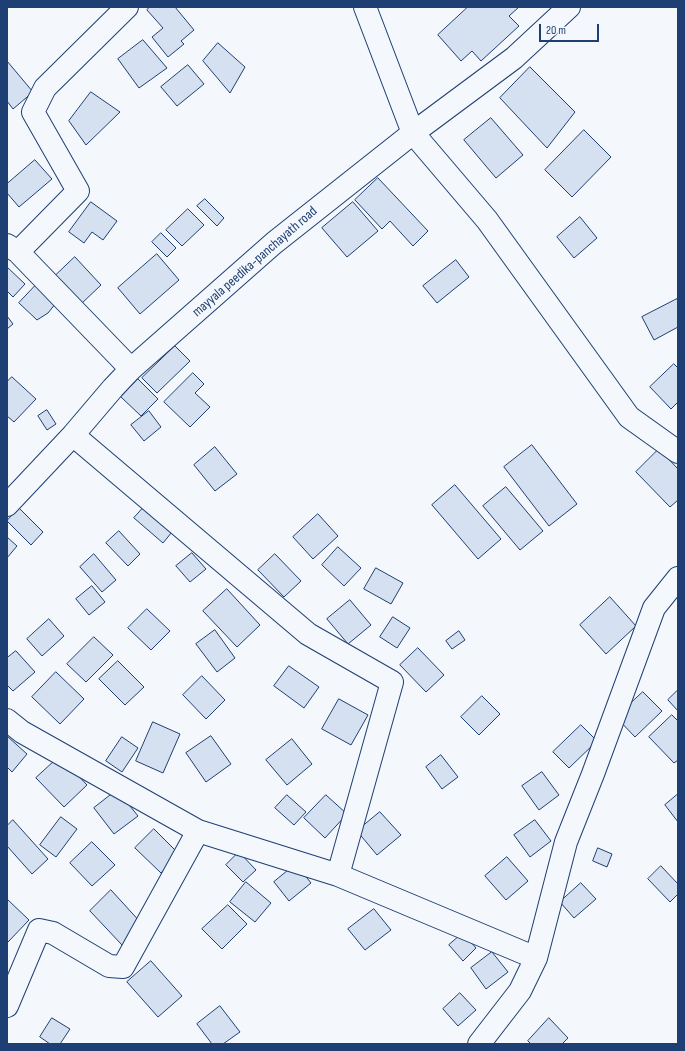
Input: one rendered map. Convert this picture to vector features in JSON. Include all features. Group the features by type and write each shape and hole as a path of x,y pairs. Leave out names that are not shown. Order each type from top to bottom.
{"street":[{"path":"128,7 45,88 33,112 78,191 12,248 131,369"},
{"path":"365,7 413,133 487,220 629,417 678,452"},
{"name":"mayyala peedika-panchayath road","path":"7,505 73,435 112,388 131,369 274,243 413,133 514,58 569,7"},
{"path":"73,435 308,634 392,682 338,875"},
{"path":"479,1044 520,991 536,958 566,842 593,774 654,608 678,578"},
{"path":"7,720 22,732 198,831 338,875 536,958"},
{"path":"7,1006 39,930 54,933 109,966 123,967 198,831"}],"building":[{"path":"150,7 175,7 194,30 181,41 184,44 168,57 152,37 163,28 147,10"},
{"path":"468,7 519,7 509,16 519,26 481,61 472,51 461,61 438,35"},
{"path":"143,40 167,68 139,88 118,59"},
{"path":"218,43 245,67 230,93 203,61"},
{"path":"7,61 33,92 13,109 7,101"},
{"path":"188,65 204,84 177,106 161,87"},
{"path":"530,67 575,112 547,148 500,98"},
{"path":"91,92 120,112 86,145 69,121"},
{"path":"491,118 523,155 496,178 464,140"},
{"path":"584,130 611,157 572,197 545,170"},
{"path":"35,160 52,179 19,207 7,193 7,184"},
{"path":"378,178 428,231 413,246 390,221 382,229 355,200"},
{"path":"205,199 224,218 217,226 197,206"},
{"path":"91,202 117,221 103,240 92,232 84,243 69,232"},
{"path":"353,202 378,231 347,257 322,228"},
{"path":"188,209 204,225 182,246 166,230"},
{"path":"580,217 597,238 574,258 557,237"},
{"path":"161,233 176,248 167,257 152,242"},
{"path":"157,254 179,280 140,314 118,288"},
{"path":"75,257 101,285 80,305 54,277"},
{"path":"456,260 469,277 437,303 423,286"},
{"path":"7,267 25,284 13,297 7,291"},
{"path":"36,285 56,303 48,313 37,320 19,303"},
{"path":"677,299 678,327 654,340 642,317"},
{"path":"7,316 13,324 7,329"},
{"path":"175,346 190,361 157,393 142,378"},
{"path":"674,364 678,368 678,402 671,409 650,387"},
{"path":"193,373 204,384 195,393 210,407 190,427 164,402"},
{"path":"12,377 36,399 14,422 7,416 7,382"},
{"path":"138,379 158,399 141,416 121,397"},
{"path":"47,410 56,424 47,430 38,416"},
{"path":"149,411 161,427 144,441 131,425"},
{"path":"532,445 577,504 549,526 504,467"},
{"path":"215,447 237,474 215,491 194,465"},
{"path":"659,449 678,469 678,500 670,507 636,472"},
{"path":"455,485 501,539 478,559 432,505"},
{"path":"506,487 543,531 520,550 483,506"},
{"path":"144,507 172,532 163,543 134,518"},
{"path":"19,508 43,532 31,545 7,521"},
{"path":"318,514 338,536 313,559 293,537"},
{"path":"119,531 140,554 128,566 106,543"},
{"path":"7,537 17,546 7,558"},
{"path":"338,547 361,568 344,586 322,565"},
{"path":"192,553 206,569 190,582 176,566"},
{"path":"94,554 116,580 102,592 80,567"},
{"path":"275,554 301,581 284,597 258,570"},
{"path":"376,568 403,583 391,604 364,589"},
{"path":"92,586 105,602 89,615 76,599"},
{"path":"227,589 260,625 237,647 203,611"},
{"path":"610,597 636,626 606,654 580,625"},
{"path":"350,600 371,625 348,644 327,619"},
{"path":"147,609 170,631 151,650 128,628"},
{"path":"393,617 410,628 397,648 380,637"},
{"path":"49,619 64,636 42,656 27,639"},
{"path":"215,630 235,658 217,672 196,644"},
{"path":"459,631 465,640 452,649 446,641"},
{"path":"94,637 113,655 86,682 67,664"},
{"path":"418,648 444,675 426,692 400,665"},
{"path":"16,651 35,672 13,691 7,685 7,658"},
{"path":"118,661 144,687 125,705 99,679"},
{"path":"289,666 319,687 304,708 274,686"},
{"path":"56,672 84,699 60,724 32,697"},
{"path":"202,676 225,700 206,719 183,695"},
{"path":"678,690 678,711 668,700"},
{"path":"643,692 662,711 635,737 616,717"},
{"path":"482,696 500,714 479,735 461,717"},
{"path":"339,699 368,715 351,745 322,729"},
{"path":"672,715 678,721 678,760 674,763 649,737"},
{"path":"153,722 180,734 163,773 136,761"},
{"path":"581,725 597,741 569,768 553,752"},
{"path":"7,736 27,754 12,772 7,767"},
{"path":"211,736 231,764 206,782 186,753"},
{"path":"122,737 138,748 122,772 106,761"},
{"path":"292,739 312,764 287,785 266,760"},
{"path":"441,755 458,777 442,789 426,767"},
{"path":"60,756 87,785 64,807 36,778"},
{"path":"542,772 559,795 539,810 522,786"},
{"path":"117,790 138,816 114,834 94,808"},
{"path":"678,794 678,822 665,805"},
{"path":"287,795 306,812 294,825 275,808"},
{"path":"326,795 347,814 325,838 304,818"},
{"path":"380,812 401,835 377,855 357,831"},
{"path":"61,817 77,829 56,857 40,845"},
{"path":"13,820 48,859 32,874 7,846 7,826"},
{"path":"535,820 551,841 530,857 514,835"},
{"path":"154,829 179,854 161,873 135,848"},
{"path":"92,842 115,865 92,886 70,863"},
{"path":"598,848 612,854 607,867 593,861"},
{"path":"239,852 256,870 243,882 226,865"},
{"path":"507,857 528,881 506,900 485,876"},
{"path":"296,864 311,883 289,901 274,882"},
{"path":"661,866 678,884 678,894 670,902 648,879"},
{"path":"246,882 271,903 255,922 230,902"},
{"path":"581,883 596,899 574,918 560,902"},
{"path":"111,890 143,925 122,945 90,911"},
{"path":"7,899 29,920 8,942 7,941"},
{"path":"228,905 247,924 222,949 202,929"},
{"path":"374,909 391,930 365,950 348,929"},
{"path":"463,933 476,948 463,961 449,945"},
{"path":"492,952 508,972 486,989 471,968"},
{"path":"151,961 182,996 158,1017 127,982"},
{"path":"460,993 476,1010 458,1026 443,1009"},
{"path":"220,1006 240,1032 223,1044 212,1044 197,1024"},
{"path":"52,1018 70,1029 60,1044 50,1044 40,1037"},
{"path":"549,1018 568,1038 562,1044 531,1044 528,1041"}]}
